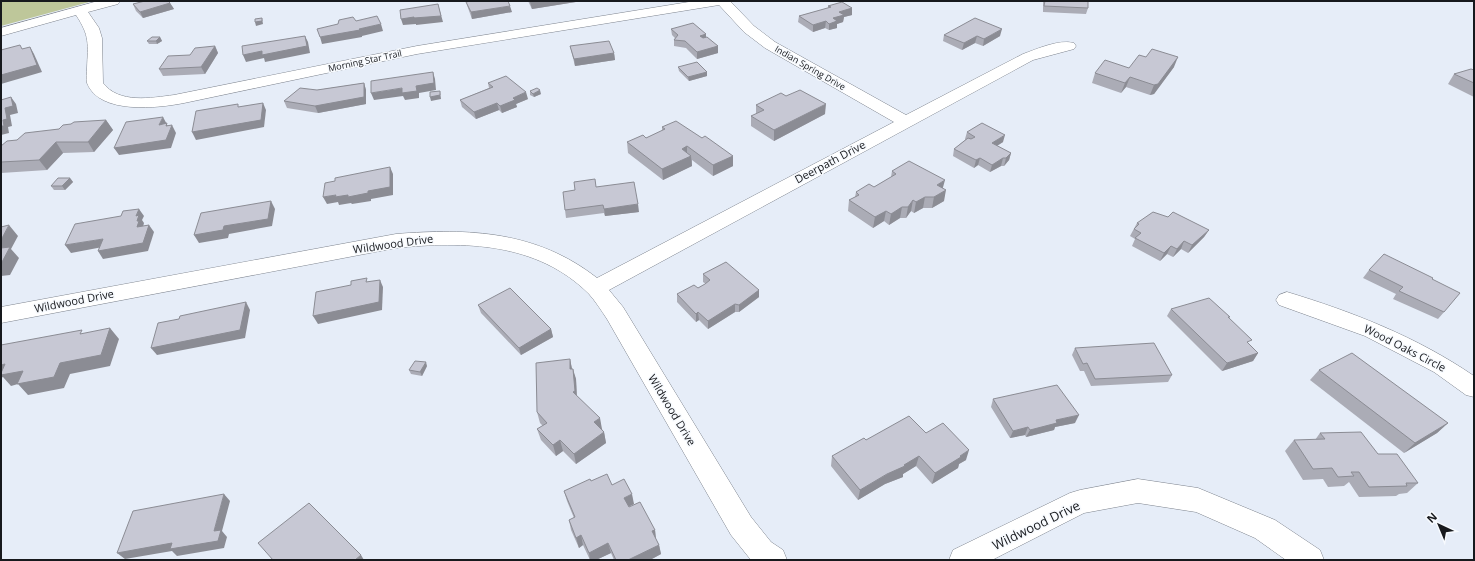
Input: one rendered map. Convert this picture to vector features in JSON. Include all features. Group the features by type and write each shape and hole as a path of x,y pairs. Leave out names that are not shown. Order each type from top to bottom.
{"street":[{"path":"1,32 113,1"},
{"name":"Morning Star Trail","path":"79,10 92,28 95,38 95,83 98,89 105,95 116,99 151,102 184,98 417,50 721,1"},
{"name":"Indian Spring Drive","path":"721,1 748,29 770,45 906,122"},
{"name":"Deerpath Drive","path":"595,288 1028,57 1045,51 1069,46"},
{"name":"Wildwood Drive","path":"1,315 388,242 459,237 511,244 540,253 565,265 595,288 615,313 741,526 761,551 773,560"},
{"name":"Wood Oaks Circle","path":"1287,300 1373,330 1442,366 1474,388"},
{"name":"Wildwood Drive","path":"963,560 1080,502 1138,491 1198,500 1265,529 1310,560"}],"green space":[{"path":"1,1 93,1 1,26"}],"building":[{"path":"145,1 168,1 170,3 140,12 133,4"},
{"path":"508,1 510,6 471,12 466,2"},
{"path":"1045,1 1088,1 1088,8 1044,6"},
{"path":"842,2 852,8 839,12 844,15 833,18 837,21 829,24 826,21 813,25 799,16 831,7 828,6"},
{"path":"438,4 441,16 401,19 400,10"},
{"path":"377,16 381,24 359,29 360,30 320,37 317,29 338,24 339,20 353,17 356,21"},
{"path":"262,18 262,21 255,22 255,19"},
{"path":"975,18 1002,29 984,39 977,36 964,43 944,35"},
{"path":"693,23 706,34 700,36 703,38 707,37 718,46 697,52 685,41 674,40 678,35 671,29"},
{"path":"305,36 307,46 262,55 262,51 243,55 242,46"},
{"path":"152,37 160,37 156,41 147,41"},
{"path":"609,41 614,53 574,59 570,46"},
{"path":"20,45 22,49 30,47 37,65 1,75 1,50"},
{"path":"215,46 201,67 159,69 168,56 190,55 195,48"},
{"path":"1152,49 1178,57 1158,84 1154,85 1130,77 1125,83 1095,73 1105,60 1129,68 1139,55 1146,57"},
{"path":"697,62 707,72 688,77 678,67"},
{"path":"1471,69 1474,70 1474,83 1454,74"},
{"path":"433,72 434,83 416,86 417,91 402,93 402,88 371,93 371,81"},
{"path":"506,76 526,92 513,98 515,100 500,106 497,103 474,112 460,100 493,87 488,83"},
{"path":"364,83 364,97 315,106 284,101 300,88 317,90"},
{"path":"537,88 540,90 533,94 530,91"},
{"path":"800,90 826,104 774,130 751,116 764,110 756,105 781,93 786,96"},
{"path":"440,91 440,95 430,97 430,92"},
{"path":"11,97 13,106 5,108 7,119 3,120 4,126 1,126 1,100"},
{"path":"263,103 261,120 192,132 196,111 238,104 238,107"},
{"path":"163,117 159,125 167,123 166,126 172,125 166,140 114,148 126,122"},
{"path":"106,120 88,142 56,142 39,160 1,162 1,146 7,141 17,140 25,133 59,129 63,125 74,122"},
{"path":"676,121 702,138 705,136 733,156 713,165 687,146 682,149 691,156 662,169 627,142 643,135 646,138 665,129 662,127"},
{"path":"982,123 1005,135 992,143 1011,153 1006,158 1003,158 992,165 980,158 976,160 954,149 968,138 971,139 975,137 967,132"},
{"path":"909,161 945,180 937,185 946,190 934,197 925,197 916,202 913,200 908,207 902,207 891,214 886,211 875,217 849,200 859,195 856,192 869,184 874,187 896,174 892,171"},
{"path":"390,167 390,187 368,191 368,193 348,197 348,195 335,197 336,195 323,197 325,183 335,181 335,178"},
{"path":"58,178 70,178 62,186 51,186"},
{"path":"595,179 596,187 634,182 638,204 604,209 603,205 565,210 563,192 575,190 574,182"},
{"path":"271,201 268,219 224,226 223,230 194,235 201,213"},
{"path":"139,209 136,216 139,215 137,227 149,225 143,243 98,251 103,239 65,245 75,224 121,216 123,211"},
{"path":"1153,212 1168,217 1173,212 1209,230 1192,245 1184,241 1177,249 1171,246 1164,253 1135,238 1141,233 1134,229 1139,224 1137,223"},
{"path":"9,225 1,240 1,227"},
{"path":"10,247 1,264 1,248"},
{"path":"1384,254 1460,293 1444,312 1399,291 1403,287 1369,270"},
{"path":"726,262 759,290 739,305 735,304 708,321 698,312 696,314 677,294 694,285 698,288 705,284 710,280 703,274"},
{"path":"367,278 366,282 380,280 379,302 313,316 316,292 351,285 351,281"},
{"path":"510,288 551,329 519,348 478,305"},
{"path":"1209,298 1252,340 1247,342 1258,353 1227,363 1171,309"},
{"path":"246,302 240,330 151,348 158,323 179,319 180,316"},
{"path":"110,328 101,355 60,363 54,377 17,384 23,371 1,375 5,364 1,365 1,345 82,330 80,334"},
{"path":"1154,343 1172,375 1095,379 1087,363 1083,364 1075,348"},
{"path":"1352,353 1448,423 1415,443 1319,370"},
{"path":"570,359 570,369 573,369 575,391 573,392 600,418 594,422 604,432 574,454 560,440 553,445 537,429 547,423 537,412 536,363"},
{"path":"415,361 426,362 420,372 409,370"},
{"path":"1057,385 1079,415 1056,420 1057,423 1030,430 1028,427 1013,431 993,399"},
{"path":"909,416 926,433 943,423 969,450 960,456 961,457 935,473 919,456 904,465 905,466 887,474 860,490 832,456 864,438 866,440"},
{"path":"1361,432 1378,454 1397,454 1418,483 1406,483 1407,486 1369,487 1359,472 1351,472 1354,476 1338,477 1332,468 1313,469 1294,440 1325,439 1320,433"},
{"path":"607,474 612,485 624,479 632,494 624,498 629,507 640,502 655,530 652,531 659,545 628,560 616,560 608,543 589,553 581,535 576,538 569,520 575,517 564,491 590,479 591,481"},
{"path":"224,494 214,531 221,530 218,541 170,549 172,543 117,553 133,511"},
{"path":"309,503 361,555 355,560 273,560 258,543"}]}
